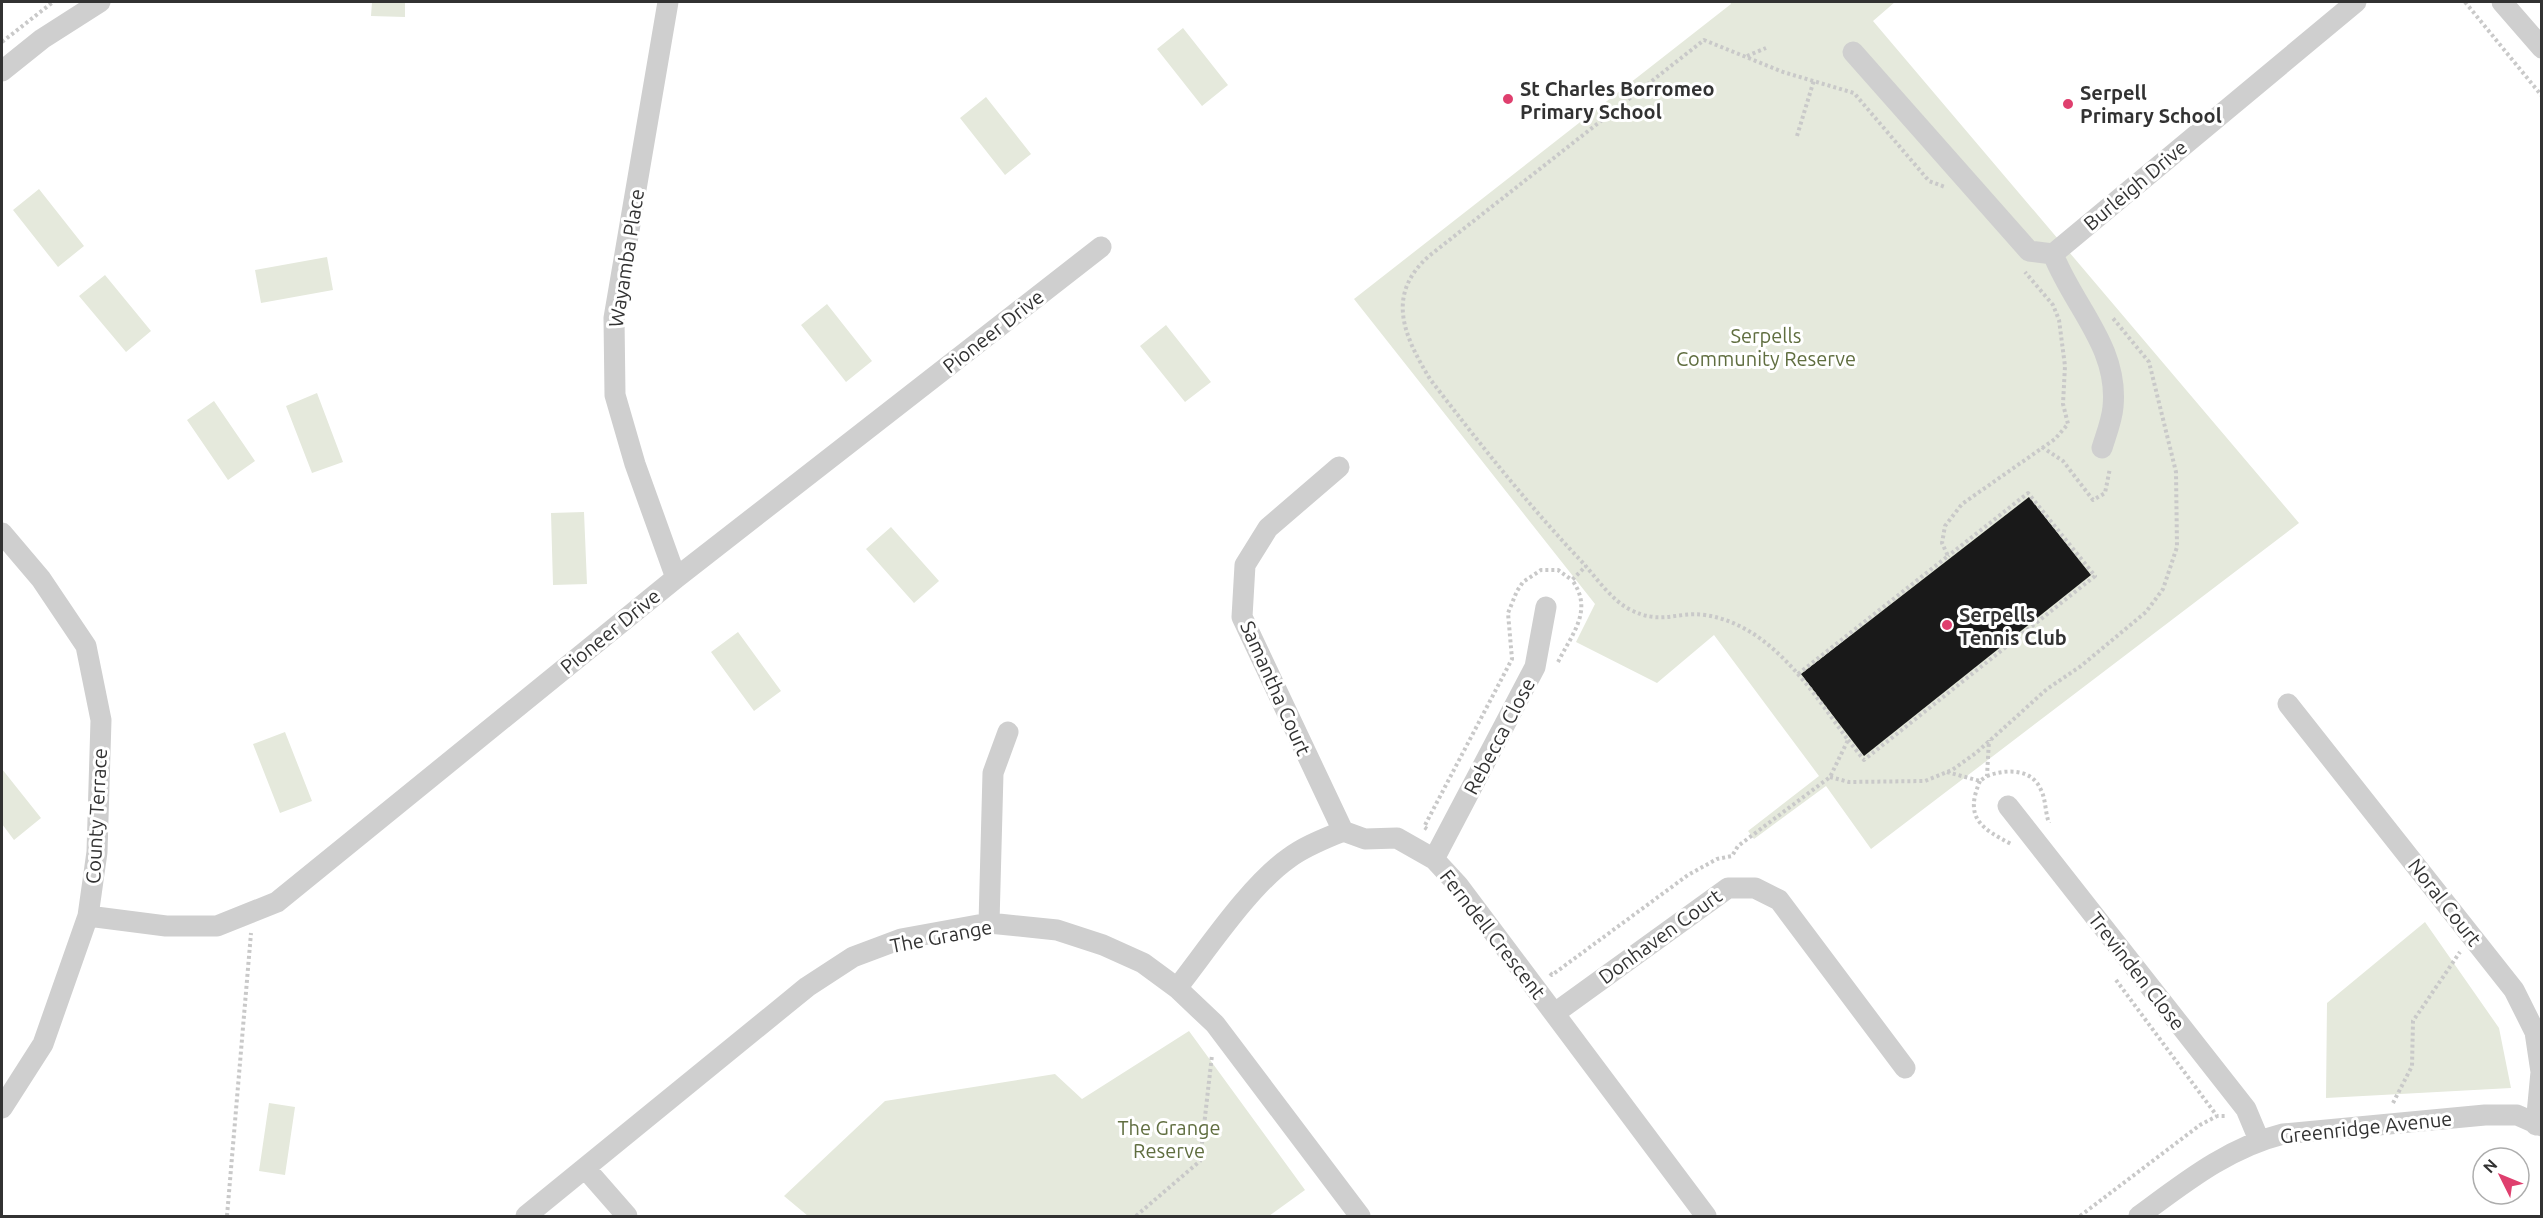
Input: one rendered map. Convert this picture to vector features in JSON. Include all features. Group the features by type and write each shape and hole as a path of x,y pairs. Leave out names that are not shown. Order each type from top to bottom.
{"street":[{"path":"2,71 42,39 100,2"},
{"name":"Wayamba Place","path":"668,2 614,318 615,395 635,464 676,578"},
{"name":"Burleigh Drive","path":"2053,254 2356,2"},
{"path":"2502,2 2541,48"},
{"path":"1853,52 2029,251 2053,254 2063,279 2110,358 2113,407 2102,448"},
{"name":"Pioneer Drive","path":"88,916 166,926 217,926 253,914 277,902 676,578 1101,247"},
{"name":"Samantha Court","path":"1339,467 1268,528 1245,565 1242,617 1343,831"},
{"name":"County Terrace","path":"2,533 41,579 86,646 101,720 97,852 88,916 44,1044 2,1108"},
{"name":"Rebecca Close","path":"1434,860 1535,668 1546,607"},
{"name":"Noral Court","path":"2288,704 2514,990 2535,1032 2541,1072 2539,1125"},
{"path":"989,923 993,773 1008,732"},
{"name":"Trevinden Close","path":"2008,806 2246,1109 2259,1140"},
{"path":"1177,988 1260,884 1287,859 1314,843 1343,831"},
{"name":"Ferndell Crescent","path":"1343,831 1365,839 1397,838 1434,860 1458,885 1706,1216"},
{"name":"Donhaven Court","path":"1555,1013 1713,897 1728,888 1755,888 1779,900 1905,1068"},
{"name":"The Grange","path":"526,1216 764,1019 853,957 901,939 989,923 1057,930 1103,945 1143,963 1177,988 1215,1024 1360,1216"},
{"name":"Greenridge Avenue","path":"2139,1216 2211,1164 2259,1140 2283,1134 2485,1115 2517,1115 2539,1125"},
{"path":"585,1168 627,1216"}],"path":[{"path":"2,42 53,2"},
{"path":"2465,2 2541,96"},
{"path":"1798,674 2028,493 2095,576 1864,760 1798,674 1751,632 1723,618 1695,614 1668,619 1645,616 1627,608 1547,525 1430,379 1414,353 1402,317 1405,292 1416,267 1704,40 1784,72 1854,93 1929,181 1947,188"},
{"path":"1746,57 1766,48"},
{"path":"1797,136 1814,80"},
{"path":"1948,556 1942,543 1945,526 1962,504 2055,438 2068,424 2063,404 2064,350 2060,320 2053,305 2021,267"},
{"path":"1830,777 1849,782 1925,781 1947,771 1976,753 2039,696 2081,666 2146,612 2163,589 2177,547 2176,472 2149,362 2107,312"},
{"path":"2042,447 2063,461 2093,500 2105,493 2110,468"},
{"path":"1546,967 1552,975 1688,875 1717,859 1732,856 1738,846 1830,777 1848,740"},
{"path":"1947,771 1980,781 1987,776 1989,740"},
{"path":"227,1216 253,914"},
{"path":"2382,1125 2412,1066 2413,1022 2471,936"},
{"path":"1136,1216 1200,1161 1215,1024"},
{"path":"2080,1216 2200,1125 2217,1116"}],"green space":[{"path":"372,2 405,2 405,17 371,16"},
{"name":"Serpells Community Reserve","path":"1730,2 1895,2 1873,21 2299,523 1871,849 1826,786 1754,839 1748,831 1819,776 1714,635 1657,683 1576,642 1595,604 1354,299 1731,4"},
{"path":"1183,28 1228,85 1202,106 1157,49"},
{"path":"986,97 1031,154 1005,175 960,118"},
{"path":"39,189 84,246 58,267 13,210"},
{"path":"327,257 333,290 261,303 255,270"},
{"path":"105,275 151,331 126,352 79,296"},
{"path":"827,304 872,361 846,382 801,325"},
{"path":"1166,325 1211,382 1185,402 1140,346"},
{"path":"317,393 343,462 312,473 286,406"},
{"path":"214,401 255,461 228,480 187,420"},
{"path":"584,512 587,584 553,585 551,513"},
{"path":"891,527 939,581 914,603 866,549"},
{"path":"738,632 781,691 754,711 711,652"},
{"path":"285,732 312,801 280,813 253,744"},
{"path":"2,769 41,818 14,840 2,824"},
{"path":"2425,922 2499,1028 2511,1088 2326,1098 2327,1003"},
{"name":"The Grange Reserve","path":"1189,1031 1305,1190 1269,1216 808,1216 784,1196 885,1101 1055,1074 1082,1099"},
{"path":"269,1103 295,1107 285,1175 259,1171"}],"building":[{"name":"Serpells Tennis Club","path":"2029,497 2091,575 1864,756 1801,674"}],"place":[{"name":"St Charles Borromeo Primary School","path":"1508,99"},
{"name":"Serpell Primary School","path":"2068,104"},
{"name":"Serpells Tennis Club","path":"1947,625"}]}
